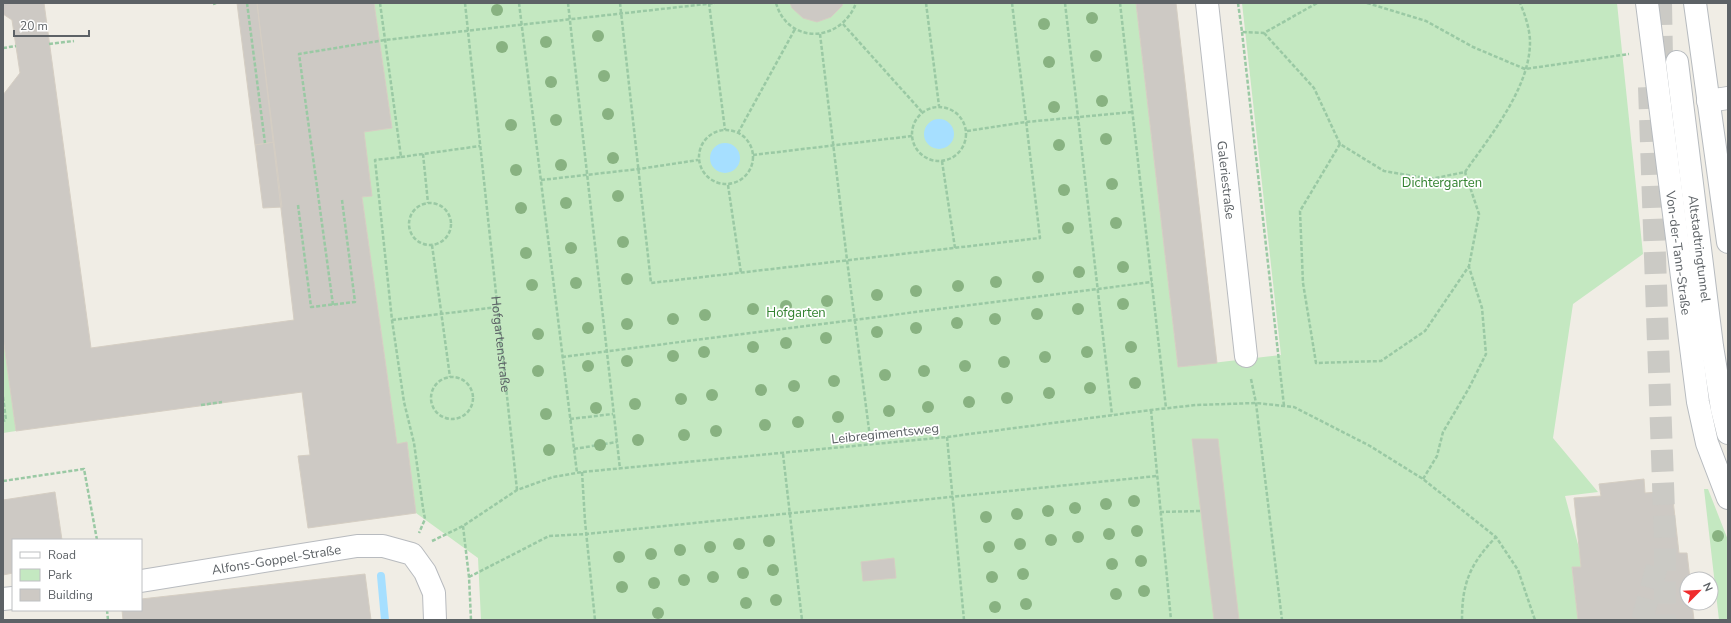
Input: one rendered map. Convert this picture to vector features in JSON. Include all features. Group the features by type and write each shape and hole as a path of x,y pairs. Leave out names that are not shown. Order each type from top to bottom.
{"main road":[{"name":"Galeriestraße","path":"1207,3 1246,356"},
{"name":"Von-der-Tann-Straße","path":"1647,3 1698,402 1707,443 1728,498"},
{"path":"1695,3 1718,99 1728,242"},
{"name":"Altstadtringtunnel","path":"1677,62 1712,346 1719,393 1728,433"},
{"name":"Alfons-Goppel-Straße","path":"142,581 357,546 383,546 412,554"},
{"path":"412,554 425,572 434,593 435,620"}],"path":[{"path":"247,3 265,143"},
{"path":"380,3 400,157"},
{"name":"Hofgartenstraße","path":"465,3 517,490"},
{"path":"519,3 577,473"},
{"path":"568,3 620,469"},
{"path":"620,3 651,283 1040,238 1012,3"},
{"path":"709,3 725,130"},
{"path":"333,305 299,54 385,40 715,3"},
{"path":"776,3 785,20 795,29 808,33 820,34 843,24 852,13 856,3"},
{"path":"926,3 939,106"},
{"path":"1065,3 1112,415"},
{"path":"1120,3 1166,408"},
{"path":"1238,3 1284,406"},
{"path":"1242,32 1264,33 1317,3"},
{"path":"1367,3 1426,21 1473,48 1525,70 1619,55"},
{"path":"1264,33 1314,88 1340,144 1384,171 1431,179 1465,172 1507,111 1525,70 1530,42 1520,3"},
{"path":"843,24 922,112"},
{"path":"738,133 795,29"},
{"path":"820,34 871,445"},
{"path":"49,44 74,41"},
{"path":"3,48 16,46"},
{"path":"939,106 954,110 960,116 967,131 966,139 960,151 950,159 942,161 925,157 919,152 914,144 912,136 916,119 922,112 939,106"},
{"path":"967,131 1026,122 1132,112"},
{"path":"725,130 738,133 746,138 751,146 753,163 749,171 744,178 737,183 728,185 712,181 705,176 700,168 698,160 699,151 703,143 708,136 716,132 725,130"},
{"path":"753,155 912,136"},
{"path":"1340,144 1300,211 1303,283 1316,363 1381,361 1425,331 1469,266 1479,214 1465,172"},
{"path":"425,519 414,443 404,402 392,320 375,160 480,146"},
{"path":"423,154 428,203"},
{"path":"541,180 638,169 698,160"},
{"path":"942,161 955,248"},
{"path":"728,185 740,273"},
{"path":"298,205 311,307 333,305 355,302 342,200"},
{"path":"428,203 435,203 441,206 450,218 449,232 439,243 432,245 426,244 414,238 409,226 412,214 416,208 428,203"},
{"path":"432,245 450,377"},
{"path":"1423,479 1437,456 1443,432 1469,388 1486,354 1482,308 1469,266"},
{"path":"562,357 1152,282"},
{"path":"392,320 497,306"},
{"path":"450,377 457,377 463,380 469,385 472,392 471,406 462,416 455,418 441,416 432,406 431,400 434,387 443,378 450,377"},
{"path":"3,397 6,420 3,421"},
{"path":"201,405 222,402"},
{"path":"1256,403 1282,620"},
{"name":"Leibregimentsweg","path":"517,490 553,477 582,472 783,454 947,437 1166,408 1196,405 1256,403 1294,407 1370,446 1423,479 1496,537 1518,570 1535,620"},
{"path":"1151,410 1171,620"},
{"path":"570,420 613,414"},
{"path":"947,437 964,620"},
{"path":"574,449 617,442"},
{"path":"783,454 791,513 802,620"},
{"path":"3,481 84,469 97,539"},
{"path":"582,472 586,534 595,620"},
{"path":"470,577 549,536 586,534 1157,476"},
{"path":"412,554 441,535 463,526 517,490"},
{"path":"1160,512 1201,511"},
{"path":"463,526 470,577 471,620"},
{"path":"1462,620 1463,594 1470,570 1482,551 1496,537"}],"green space":[{"name":"Hofgarten","path":"374,3 1136,3 1178,367 1281,355 1242,3 1617,3 1643,254 1573,304 1553,438 1598,492 1565,496 1579,548 1581,567 1572,568 1578,620 481,620 478,558 416,513 407,443 397,444 362,197 371,196 364,132 392,128"},
{"path":"3,337 16,431 3,433"},
{"path":"1704,489 1708,489 1728,540 1728,620 1719,620 1719,571 1713,571"}],"water":[{"path":"939,119 945,120 953,128 953,140 945,148 939,149 933,148 925,140 924,134 925,128 933,120"},
{"path":"725,143 731,144 739,152 739,164 731,172 725,173 719,172 711,164 710,158 711,152 719,144"}],"building":[{"path":"3,3 44,3 91,348 294,320 257,3 374,3 392,128 364,132 372,196 362,197 397,444 407,442 416,513 308,528 298,456 310,455 302,392 16,431 3,337 3,95 20,73 12,20 3,14"},
{"path":"237,3 257,3 274,142 255,145"},
{"path":"790,3 843,3 831,17 817,22 803,18 792,8"},
{"path":"1136,3 1176,3 1217,363 1178,367"},
{"path":"274,142 282,207 263,208 255,145"},
{"path":"1192,439 1218,439 1239,620 1214,620"},
{"path":"1644,479 1645,493 1672,491 1679,553 1687,553 1689,571 1679,571 1679,611 1693,611 1694,620 1578,620 1572,567 1581,567 1574,498 1601,496 1599,484"},
{"path":"55,492 62,539 12,539 12,573 3,575 3,500"},
{"path":"894,558 896,578 863,581 861,562"},
{"path":"365,574 371,620 123,620 122,611 142,611 142,599"}],"waterway":[{"path":"381,576 385,620"}],"tunnel":[{"path":"1661,3 1662,59"},
{"path":"1649,87 1665,540 1665,620"},
{"path":"1642,620 1657,566"}],"park label":[{"name":"Dichtergarten","path":"1442,182"}]}
